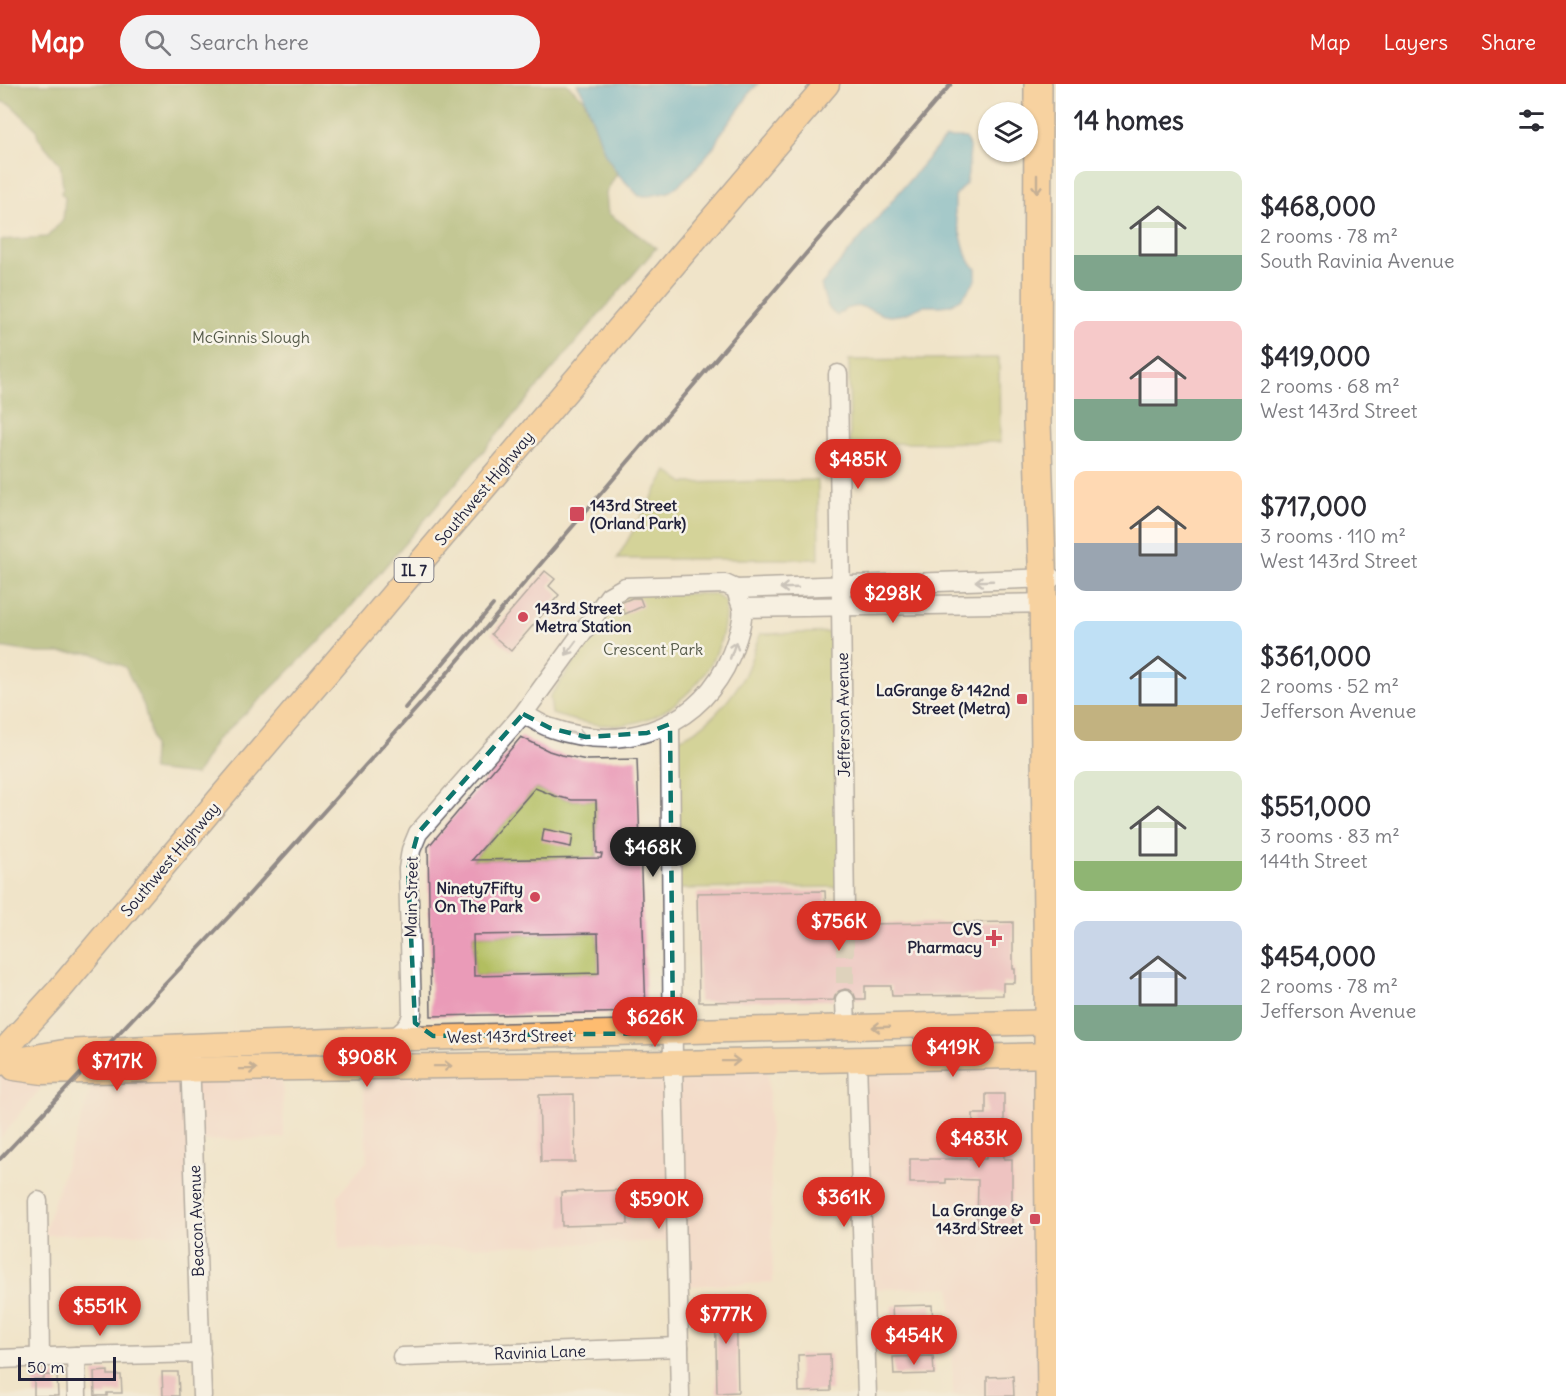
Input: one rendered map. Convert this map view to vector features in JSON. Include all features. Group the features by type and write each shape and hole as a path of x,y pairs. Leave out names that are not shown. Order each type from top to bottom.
{"highway":[{"path":"1038,84 1037,423 1049,591 1052,1022 1051,1396"}],"main road":[{"name":"Southwest Highway","path":"0,1055 52,999 827,84"},
{"path":"52,999 45,1019 46,1031 52,1041 61,1048 82,1052"},
{"name":"West 143rd Street","path":"0,1064 43,1072 390,1039 1052,1022"},
{"name":"West 143rd Street","path":"0,1064 64,1052 190,1058 673,1063 1052,1055"}],"street":[{"name":"Jefferson Avenue","path":"838,374 845,911"},
{"name":"Main Street","path":"413,1009 408,869 411,850 418,833 523,714 609,596 625,587 725,584 736,589 842,586 1049,591"},
{"path":"523,714 550,728 586,737 615,737 647,733 670,724 695,706 716,683 732,655 739,632 742,608 736,589"},
{"path":"742,608 842,607 1049,591"},
{"path":"670,724 673,1063 680,1396"},
{"path":"845,1000 846,1028"},
{"path":"413,1009 418,1027 427,1034 442,1037"},
{"path":"390,1039 403,1032 409,1025 413,1009"},
{"name":"Beacon Avenue","path":"190,1058 202,1396"},
{"path":"857,1058 867,1396"},
{"path":"38,1201 40,1358"},
{"name":"Ravinia Lane","path":"402,1356 679,1347"},
{"path":"0,1359 201,1353"},
{"path":"76,1356 77,1396"}],"highlighted area":[{"path":"523,714 550,728 586,737 647,733 670,724 673,1033 433,1036 415,1023 408,869 418,833"}],"shaded area":[{"path":"1044,1058 1049,1396 953,1396 951,1287 867,1289 860,1061"},
{"path":"768,1063 773,1283 681,1286 676,1066"},
{"path":"669,1065 674,1241 339,1250 338,1195 367,1161 363,1069"},
{"path":"0,1069 52,1074 0,1139"},
{"path":"282,1071 284,1138 195,1141 192,1072"},
{"path":"188,1072 194,1233 43,1235 96,1074"}],"green space":[{"name":"McGinnis Slough","path":"0,84 567,84 584,99 609,160 617,173 606,193 608,213 656,248 338,622 216,741 196,775 152,770 153,747 144,706 125,667 92,653 37,653 0,647 0,240 47,237 63,220 65,197 61,193 63,187 60,164 38,138 36,129 11,105 0,101"},
{"path":"999,358 1000,442 850,444 849,360"},
{"path":"667,471 684,483 818,480 819,559 617,559"},
{"name":"Crescent Park","path":"627,594 715,594 726,603 723,631 716,652 698,683 670,707 638,722 603,725 552,714 550,696 617,603"},
{"path":"841,632 842,887 676,889 674,740 706,723 724,704 745,674 760,634"},
{"path":"535,788 572,800 596,800 597,858 472,860"},
{"path":"598,933 599,973 474,976 473,935"}],"water":[{"path":"577,84 758,84 750,92 715,145 681,183 669,192 639,196 617,173 605,154 583,93"},
{"path":"945,138 966,138 970,148 966,183 955,196 955,215 967,257 976,269 976,279 961,299 949,305 923,306 905,314 891,316 859,306 845,309 837,316 828,306 821,285"}],"building":[{"name":"143rd Street Metra Station","path":"545,571 555,579 549,586 559,595 511,651 491,634"},
{"path":"632,598 640,598 643,606 625,614 620,603"},
{"name":"Ninety7Fifty On The Park","path":"521,737 549,751 587,760 637,759 646,1012 431,1016 428,847","holes":["535,788 572,800 596,800 597,853 602,854 601,858 472,860","598,933 599,973 474,976 473,935"]},
{"name":"Ninety7Fifty On The Park","path":"544,829 573,835 571,847 542,841"},
{"path":"825,891 826,911 834,911 839,920 845,922 855,916 856,911 863,910 864,924 1013,922 1015,983 1003,983 1003,995 892,996 891,986 865,986 865,999 856,999 850,990 845,989 835,995 834,1000 699,1002 697,893"},
{"path":"574,1094 575,1162 541,1162 539,1095"},
{"path":"986,1094 1004,1094 1004,1159 1012,1159 1012,1227 977,1227 978,1180 946,1179 946,1183 910,1183 910,1159 986,1159 986,1131 973,1131 973,1114 986,1114"},
{"path":"627,1190 628,1224 562,1226 561,1192"},
{"path":"715,1297 736,1297 738,1392 717,1393"},
{"path":"932,1305 933,1323 893,1324 892,1306"},
{"path":"830,1354 831,1391 799,1392 798,1355"},
{"path":"933,1356 934,1374 894,1375 893,1357"},
{"path":"108,1371 108,1375 121,1375 122,1393 95,1396 94,1372"},
{"path":"162,1372 178,1372 179,1396 163,1396"},
{"path":"44,1375 57,1375 58,1396 34,1396 34,1379 44,1379"},
{"path":"1013,1376 1014,1396 987,1396 987,1377"}],"tunnel":[{"path":"845,911 845,1000"}],"railway":[{"path":"0,1159 236,909 426,698 951,84"},
{"path":"405,708 493,605"}],"place":[{"name":"143rd Street (Orland Park)","path":"577,514"},
{"name":"143rd Street Metra Station","path":"523,617"},
{"name":"LaGrange & 142nd Street (Metra)","path":"1022,699"},
{"name":"Ninety7Fifty On The Park","path":"535,897"},
{"name":"CVS Pharmacy","path":"994,938"},
{"name":"La Grange & 143rd Street","path":"1035,1219"}]}
